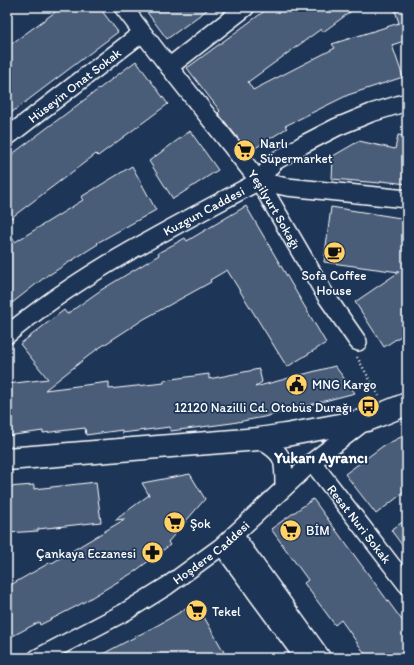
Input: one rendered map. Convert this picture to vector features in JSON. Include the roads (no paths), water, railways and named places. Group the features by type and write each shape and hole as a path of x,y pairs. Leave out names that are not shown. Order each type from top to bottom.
{"main road":[{"path":"7,460 259,439 367,420 398,408"}],"street":[{"name":"Yeşilyurt Sokağı","path":"123,7 142,34 259,181 357,348"},
{"path":"168,67 246,7"},
{"name":"Hüseyin Onat Sokak","path":"7,137 142,34"},
{"name":"Kuzgun Caddesi","path":"7,335 76,283 116,258 259,181 274,162 304,144 337,127 371,113 407,102"},
{"path":"259,181 287,187 407,199"},
{"name":"Hoşdere Caddesi","path":"37,658 125,612 167,586 228,541 312,462 367,420"},
{"path":"259,439 272,447 281,457 284,466 284,488"},
{"name":"Resat Nuri Sokak","path":"312,462 407,585"},
{"path":"228,541 304,658"},
{"path":"228,541 322,658"}],"place":[{"name":"Narlı Süpermarket","path":"245,150"},
{"name":"Sofa Coffee House","path":"334,253"},
{"name":"MNG Kargo","path":"297,384"},
{"name":"12120 Nazilli Cd. Otobüs Durağı","path":"368,407"},
{"name":"Şok","path":"175,523"},
{"name":"BİM","path":"290,530"},
{"name":"Çankaya Eczanesi","path":"152,553"},
{"name":"Tekel","path":"196,611"}],"district":[{"name":"Yukarı Ayrancı","path":"321,458"}]}
